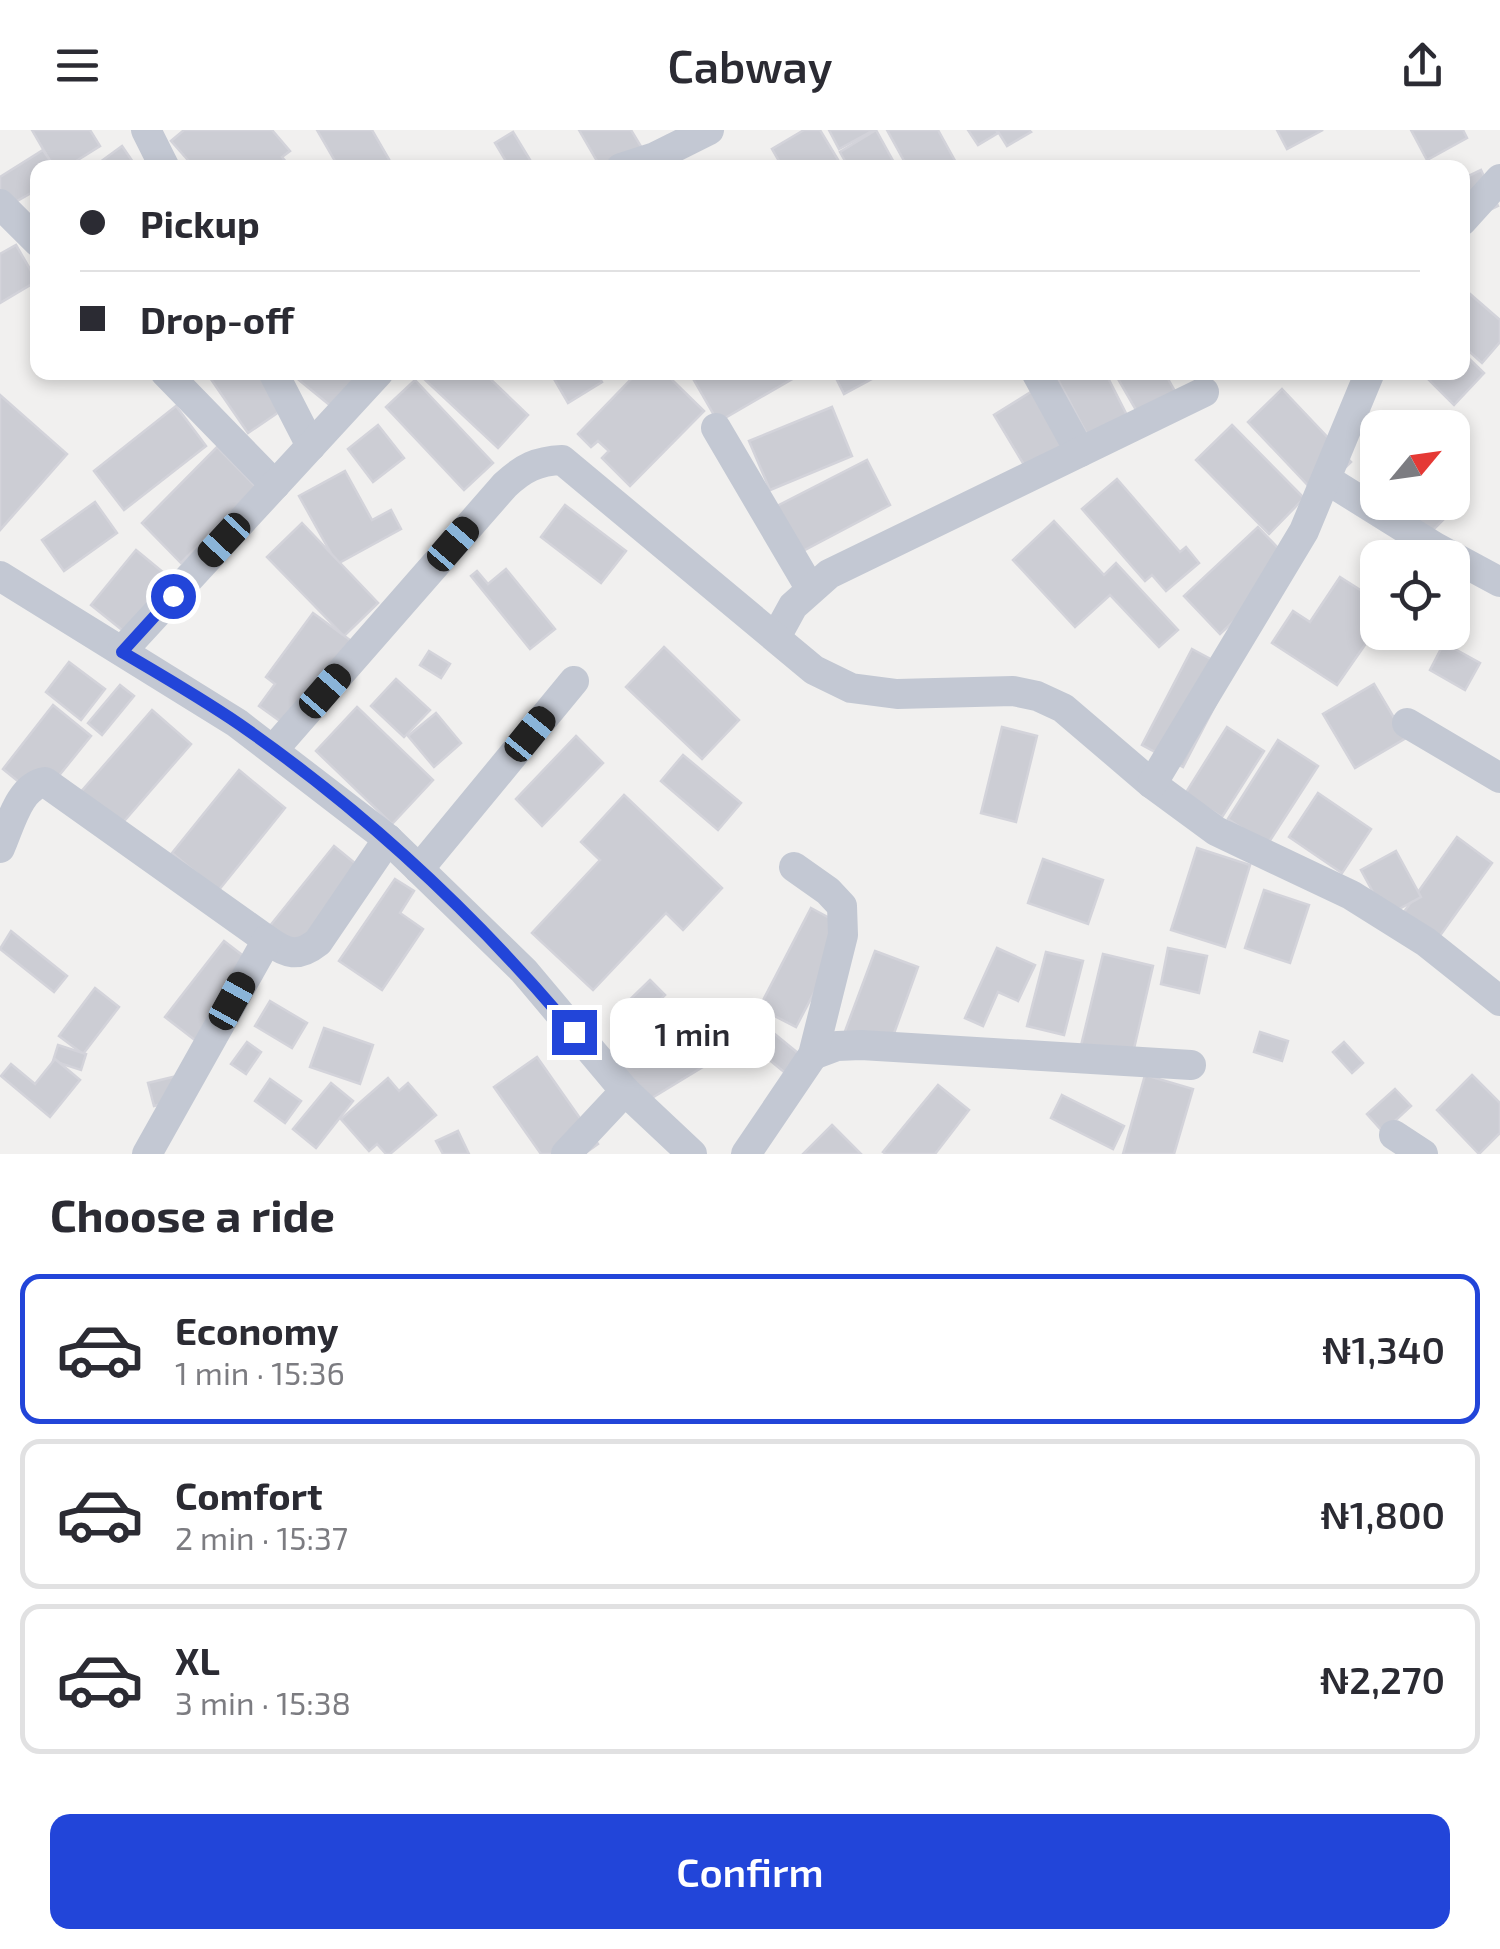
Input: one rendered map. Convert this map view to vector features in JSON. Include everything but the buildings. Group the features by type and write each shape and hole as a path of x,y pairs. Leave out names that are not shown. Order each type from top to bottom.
{"street":[{"path":"146,130 161,160"},
{"path":"646,160 710,130"},
{"path":"1470,212 1500,179"},
{"path":"0,204 30,234"},
{"path":"173,380 275,485"},
{"path":"276,380 311,446"},
{"path":"122,652 371,380"},
{"path":"1040,380 1080,452"},
{"path":"1152,784 1304,532 1367,380"},
{"path":"776,636 793,606 829,574 1204,392"},
{"path":"716,428 810,588"},
{"path":"274,750 505,484 522,469 542,460 562,460 814,670 851,688 898,694 1014,691 1063,708 1152,784 1216,831 1350,895 1426,942 1500,1000"},
{"path":"1326,479 1500,582"},
{"path":"0,576 237,723 388,838 524,972 625,1092 692,1154"},
{"path":"419,869 574,681"},
{"path":"1407,723 1500,778"},
{"path":"0,848 26,792 36,783 45,782 267,940 296,954 318,942 388,838"},
{"path":"746,1154 813,1055 843,935 842,906 794,867"},
{"path":"147,1154 267,940"},
{"path":"813,1055 837,1046 861,1045 1191,1065"},
{"path":"566,1154 625,1092"},
{"path":"1394,1134 1423,1154"}],"route":[{"path":"173,596 122,652 237,723 388,838 524,972 574,1032"}]}
